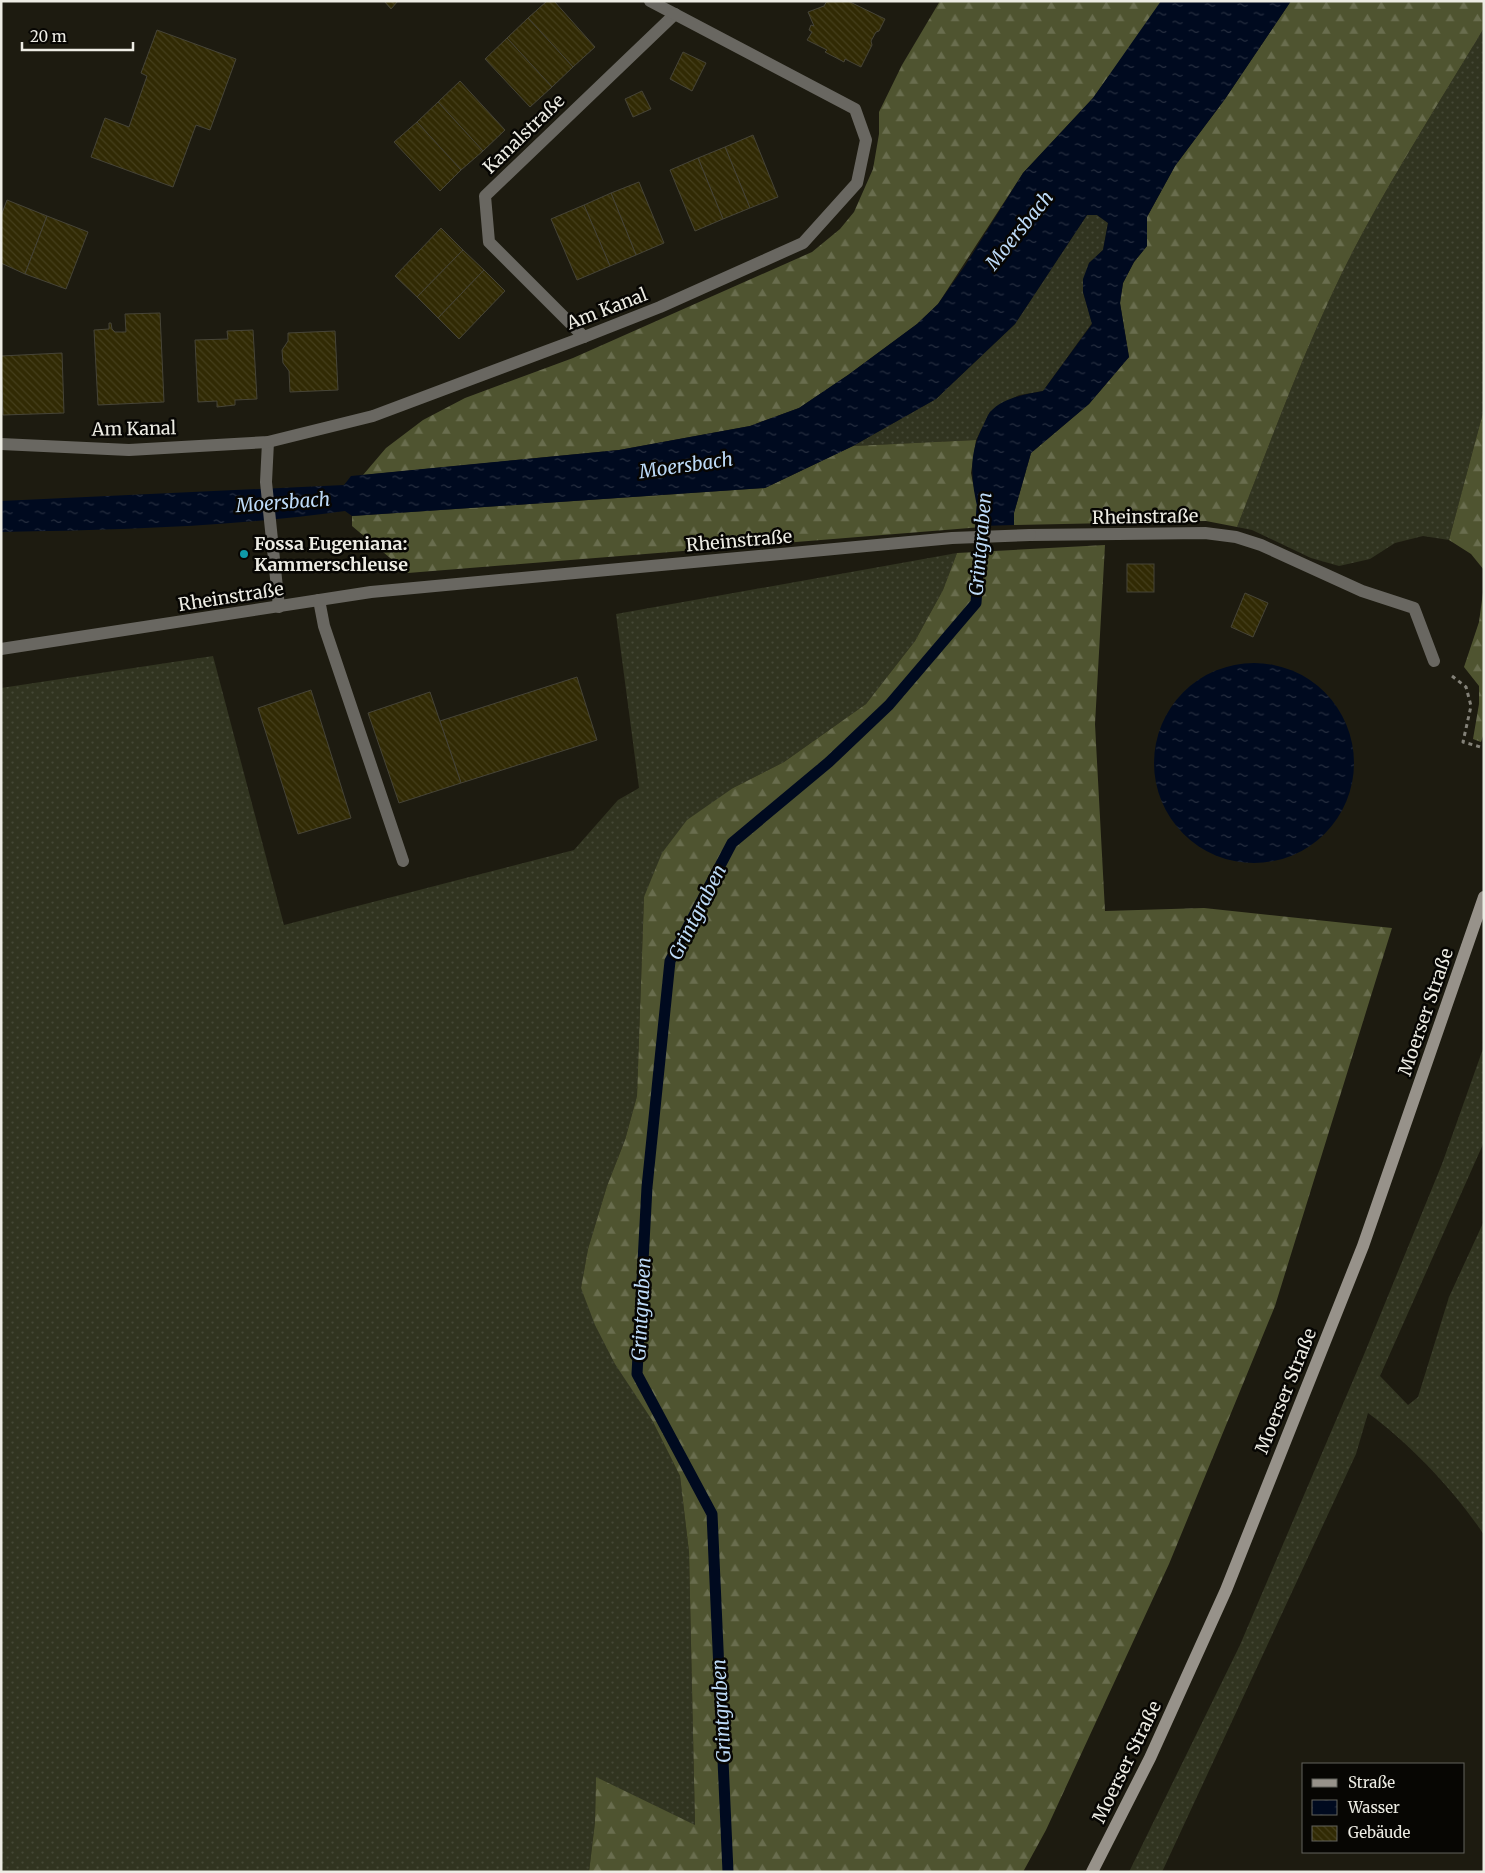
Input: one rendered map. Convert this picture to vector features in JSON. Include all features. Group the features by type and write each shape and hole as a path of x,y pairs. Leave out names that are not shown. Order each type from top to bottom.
{"main road":[{"name":"Moerser Straße","path":"1092,1872 1150,1758 1226,1590 1363,1246 1482,910 1484,897"}],"street":[{"path":"650,1 675,14"},
{"name":"Am Kanal","path":"1,444 129,450 268,442 372,416 660,307 803,243 857,183 866,140 855,109 675,14"},
{"name":"Kanalstraße","path":"584,337 489,242 486,196 675,14"},
{"path":"268,442 266,482 279,606"},
{"name":"Rheinstraße","path":"1,650 371,592 952,538 1205,533 1236,537 1261,545 1362,591 1414,608 1434,662"},
{"path":"319,600 324,626 403,861"}],"path":[{"path":"1434,662 1466,687 1471,706 1463,742 1484,748"}],"green space":[{"path":"940,1 1163,1 1093,98 1023,173 938,304 917,324 848,375 799,408 750,426 619,450 363,475 386,448 423,420 465,398 573,358 812,252 840,229 854,212 873,169 879,134 879,112 902,65"},
{"path":"1291,1 1484,1 1484,28 1391,182 1344,269 1295,378 1237,527 1206,521 1014,525 1014,513 1031,453 1089,404 1129,357 1120,303 1123,283 1134,262 1147,246 1147,217 1175,166 1225,99"},
{"path":"1484,28 1484,409 1449,540 1423,536 1395,543 1370,559 1339,566 1311,558 1252,530 1237,527 1295,378 1344,269 1391,182"},
{"path":"1087,215 1097,215 1108,223 1103,250 1089,263 1083,292 1092,323 1043,391 1019,395 990,412 976,440 853,446 936,399 1015,324"},
{"path":"1484,409 1484,570 1471,554 1449,540"},
{"path":"976,440 971,473 982,527 408,573 352,526 352,516 765,488 853,446"},
{"path":"1105,545 1095,724 1105,911 1204,908 1392,928 1275,1306 1169,1564 1046,1830 1023,1872 589,1872 595,1822 596,1777 695,1825 689,1552 680,1476 652,1420 615,1364 595,1325 581,1288 588,1249 607,1186 625,1140 637,1096 644,897 662,853 687,820 733,788 784,762 866,704 915,641 943,590 957,553"},
{"path":"957,553 943,590 915,641 866,704 784,762 733,788 644,897 637,1096 625,1140 607,1186 588,1249 581,1288 680,1476 689,1552 695,1826 596,1778 595,1822 589,1872 1,1872 1,688 213,656 284,925 574,850 618,800 639,788 616,614"},
{"path":"1484,585 1484,733 1481,742 1473,739 1479,704 1479,686 1464,667 1479,622"},
{"path":"1484,1046 1484,1142 1380,1376 1408,1405 1418,1397 1449,1297 1484,1221 1484,1535 1460,1502 1431,1469 1399,1438 1368,1413 1356,1454 1162,1872 1129,1872 1240,1645 1363,1357 1442,1164"}],"water":[{"name":"Moersbach","path":"1161,1 1291,1 1225,99 1175,166 1147,217 1147,246 1134,262 1123,283 1120,303 1129,357 1089,404 1031,453 1014,513 1014,525 982,526 972,476 972,463 977,439 987,417 995,407 1022,395 1043,391 1092,324 1083,292 1083,279 1089,263 1103,250 1108,223 1097,215 1087,215 1015,324 936,399 853,446 765,488 352,516 345,511 259,521 173,527 1,532 1,501 344,485 351,476 619,450 750,426 799,408 848,375 917,324 938,304 966,264 1023,173 1093,98"},
{"path":"1254,663 1283,667 1301,675 1325,692 1342,716 1350,734 1354,763 1350,792 1342,810 1325,834 1301,851 1283,859 1254,863 1225,859 1207,851 1183,834 1166,810 1158,792 1154,763 1158,734 1166,716 1183,692 1207,675 1225,667"}],"building":[{"path":"384,1 398,1 391,9"},
{"path":"547,1 554,1 595,47 573,67 528,18"},
{"path":"827,1 848,1 885,19 871,41 872,45 861,67 845,59 844,62 825,52 827,50 807,40 812,32 809,30 811,25 814,26 808,12 824,6"},
{"path":"528,18 573,67 552,87 507,38"},
{"path":"157,30 236,59 210,130 196,125 173,187 91,157 105,118 129,127 147,76 141,73"},
{"path":"507,38 552,87 530,107 485,59"},
{"path":"683,52 706,63 692,91 670,79"},
{"path":"460,81 505,130 483,151 438,102"},
{"path":"642,91 651,109 633,117 625,99"},
{"path":"438,102 483,151 461,170 417,122"},
{"path":"417,122 461,170 440,191 394,142"},
{"path":"753,135 778,197 750,208 725,147"},
{"path":"725,147 750,208 723,219 698,158"},
{"path":"698,158 723,219 695,231 670,170"},
{"path":"639,182 664,243 636,255 611,193"},
{"path":"611,193 636,255 610,266 584,205"},
{"path":"7,200 47,216 25,274 1,263 1,216"},
{"path":"584,205 610,266 577,280 551,219"},
{"path":"47,216 88,232 66,289 25,274"},
{"path":"441,228 463,250 417,297 395,276"},
{"path":"463,250 484,270 438,318 417,297"},
{"path":"484,270 505,291 459,339 438,318"},
{"path":"160,313 164,402 98,405 94,330 109,329 109,323 111,323 112,329 115,332 126,332 125,314"},
{"path":"253,330 257,399 235,400 235,405 217,407 217,401 198,402 195,340 228,339 227,331"},
{"path":"335,331 338,390 290,392 289,371 283,363 282,350 288,341 288,333"},
{"path":"62,353 64,413 3,415 1,356"},
{"path":"1127,564 1154,564 1154,592 1127,592"},
{"path":"1245,593 1268,603 1253,637 1231,627"},
{"path":"577,677 597,740 461,783 440,721"},
{"path":"311,690 351,818 298,834 258,708"},
{"path":"430,692 461,783 399,803 368,713"}],"waterway":[{"name":"Grintgraben","path":"728,1872 712,1514 637,1374 647,1187 670,961 732,843 829,762 889,705 976,603 982,507"}],"place":[{"name":"Fossa Eugeniana: Kammerschleuse","path":"244,554"}]}
